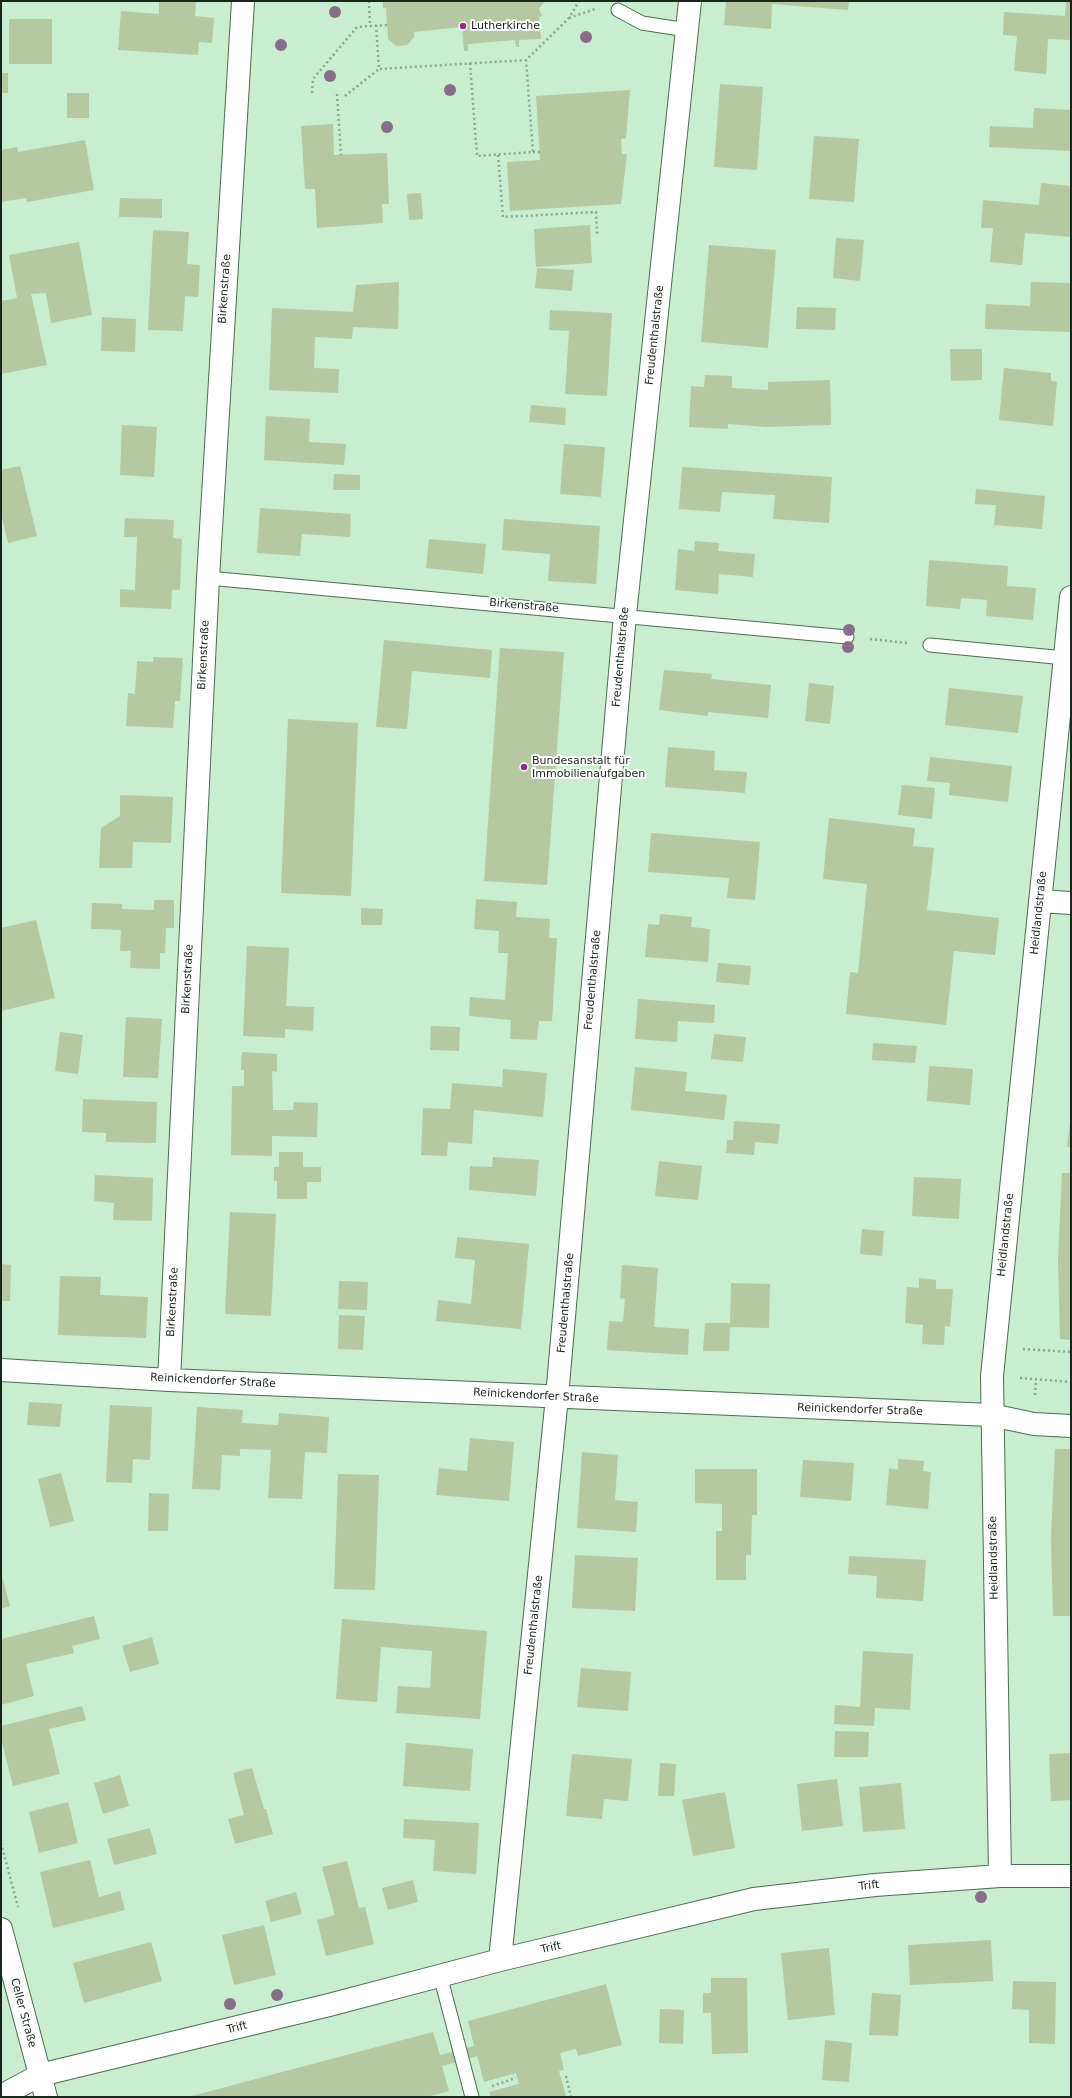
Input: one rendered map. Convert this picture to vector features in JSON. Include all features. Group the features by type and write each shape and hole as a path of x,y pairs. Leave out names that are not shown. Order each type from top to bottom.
{"street":[{"name":"Birkenstraße","path":"169,1380 208,578 243,1"},
{"name":"Freudenthalstraße","path":"500,1960 557,1397 625,615 690,1"},
{"name":"Heidlandstraße","path":"1000,1876 991,1416 992,1376 1071,597"},
{"path":"1040,901 1071,903"},
{"name":"Reinickendorfer Straße","path":"1,1370 169,1380 991,1416 1034,1424 1071,1426"},
{"name":"Trift","path":"1,2096 40,2075 329,2005 500,1960 754,1899 874,1885 1000,1876 1071,1876"},
{"name":"Celler Straße","path":"1,1929 46,2097"}],"lane":[{"path":"618,10 642,23 687,30"},
{"name":"Birkenstraße","path":"208,578 625,615 847,637"},
{"path":"930,645 1065,658"},
{"path":"440,1975 472,2097"}],"path":[{"path":"369,1 370,26"},
{"path":"345,96 378,69 526,60 569,18 579,1"},
{"path":"569,18 596,9 618,10"},
{"path":"376,25 378,69"},
{"path":"312,93 313,79 357,27 387,25"},
{"path":"526,60 533,152"},
{"path":"470,63 477,156 540,152"},
{"path":"337,94 341,155"},
{"path":"498,155 503,217 596,212 598,234"},
{"path":"847,637 930,645"},
{"path":"995,1348 1071,1352"},
{"path":"992,1376 1071,1382"},
{"path":"566,2076 571,2097"}],"building":[{"path":"159,1 196,1 195,16 214,18 212,43 199,42 198,55 118,50 121,11 159,14"},
{"name":"Lutherkirche","path":"383,1 545,1 539,9 542,16 539,17 541,39 519,40 519,47 516,47 515,40 468,44 468,51 464,51 462,27 414,32 414,37 407,45 396,46 388,39 386,8 383,8"},
{"path":"726,1 849,1 848,10 772,4 771,29 724,25"},
{"path":"1066,1 1071,1 1071,40 1048,39 1046,74 1014,71 1017,36 1003,35 1004,12 1065,16"},
{"path":"9,19 52,19 52,64 9,64"},
{"path":"1,73 8,73 8,93 1,93"},
{"path":"720,84 763,87 757,170 714,167"},
{"path":"630,90 626,138 621,139 622,154 627,154 621,204 510,211 507,162 540,160 536,96"},
{"path":"67,93 89,93 89,118 67,118"},
{"path":"1034,108 1071,110 1071,151 989,147 990,126 1033,128"},
{"path":"333,124 334,155 387,153 389,204 382,204 383,223 317,228 315,189 305,189 301,126"},
{"path":"814,136 859,139 854,202 809,199"},
{"path":"85,140 94,190 27,202 26,198 1,202 1,150 17,147 18,152"},
{"path":"1041,183 1071,186 1071,237 1025,233 1022,265 990,262 993,228 981,228 983,200 1039,205"},
{"path":"421,193 423,219 409,220 407,194"},
{"path":"120,198 162,199 162,218 119,217"},
{"path":"590,225 592,263 536,267 534,229"},
{"path":"153,230 189,232 187,264 200,265 198,297 185,296 183,331 148,330"},
{"path":"836,238 864,240 860,281 833,278"},
{"path":"79,242 92,315 51,323 46,293 31,294 47,365 1,374 1,301 17,298 9,255"},
{"path":"709,245 776,250 768,348 701,342"},
{"path":"537,268 574,270 572,291 535,288"},
{"path":"399,282 398,329 353,327 352,339 315,337 314,368 339,369 338,393 269,390 272,308 353,312 356,285"},
{"path":"1031,282 1071,283 1070,332 985,329 986,304 1030,306"},
{"path":"797,307 836,308 835,330 796,329"},
{"path":"550,310 612,313 607,396 565,394 569,331 549,330"},
{"path":"102,317 136,319 135,352 101,351"},
{"path":"950,349 982,349 982,380 951,381"},
{"path":"1004,368 1051,373 1051,381 1057,382 1053,426 999,420"},
{"path":"705,375 732,376 732,388 768,390 768,382 830,380 831,425 766,427 728,424 728,429 689,427 691,386 704,387"},
{"path":"531,405 566,408 565,425 529,422"},
{"path":"266,416 310,419 309,442 346,444 344,465 264,460"},
{"path":"122,425 157,427 154,477 120,475"},
{"path":"564,444 605,447 601,497 560,494"},
{"path":"20,466 37,536 8,543 1,513 1,470"},
{"path":"682,467 832,477 829,523 773,519 775,495 722,492 720,512 679,509"},
{"path":"334,474 360,475 360,490 333,490"},
{"path":"976,489 1045,496 1042,529 994,525 996,505 975,504"},
{"path":"260,508 351,514 350,537 302,534 300,556 257,553"},
{"path":"125,518 174,520 173,538 182,539 180,590 172,590 171,609 120,607 120,589 135,590 137,537 124,537"},
{"path":"504,519 600,526 596,584 548,581 550,554 502,550"},
{"path":"429,539 486,544 483,574 426,568"},
{"path":"695,541 719,543 718,551 755,554 753,577 719,574 718,594 675,590 678,549 694,551"},
{"path":"929,560 1008,566 1007,586 1036,588 1033,620 986,616 987,600 961,598 960,609 926,606"},
{"path":"384,640 492,650 490,678 412,671 407,729 376,727"},
{"name":"Bundesanstalt für Immobilienaufgaben","path":"500,648 564,652 547,885 484,881"},
{"path":"153,657 183,658 180,701 175,701 173,728 126,726 128,693 135,694 137,661 153,662"},
{"path":"664,670 712,674 711,679 771,685 768,718 708,712 708,716 659,710"},
{"path":"809,683 834,686 830,724 805,721"},
{"path":"949,688 1023,696 1018,733 945,725"},
{"path":"288,719 358,723 351,896 281,893"},
{"path":"668,747 715,751 714,770 747,772 745,793 665,787"},
{"path":"930,757 1012,766 1008,802 949,795 950,783 927,781"},
{"path":"902,785 935,788 932,819 898,815"},
{"path":"120,795 173,797 171,843 133,842 132,868 99,868 101,828 120,816"},
{"path":"829,818 915,828 913,846 934,848 927,910 999,918 995,955 954,951 946,1025 846,1014 850,972 858,973 867,884 823,879"},
{"path":"651,833 760,842 755,900 727,898 729,878 648,872"},
{"path":"476,899 517,902 516,917 550,919 549,938 557,938 552,1021 539,1021 537,1040 510,1039 511,1020 469,1016 470,997 505,1000 508,953 498,953 499,931 474,929"},
{"path":"154,900 174,900 174,928 166,928 165,953 160,953 160,969 130,968 131,951 120,951 121,930 91,929 92,903 122,904 122,909 154,910"},
{"path":"361,908 383,909 382,925 361,925"},
{"path":"660,914 692,917 691,927 710,929 708,962 645,957 648,924 659,925"},
{"path":"36,920 55,998 1,1011 1,928"},
{"path":"247,946 289,948 286,1006 314,1007 313,1031 285,1029 285,1038 243,1036"},
{"path":"718,963 751,966 749,985 716,982"},
{"path":"638,999 715,1005 714,1023 678,1021 677,1042 635,1039"},
{"path":"126,1017 162,1019 158,1078 123,1077"},
{"path":"431,1026 460,1027 459,1051 430,1050"},
{"path":"60,1032 83,1035 78,1074 55,1071"},
{"path":"714,1034 746,1037 743,1062 711,1059"},
{"path":"873,1043 917,1046 915,1063 872,1060"},
{"path":"242,1052 277,1054 277,1072 272,1071 273,1110 293,1110 294,1102 318,1103 317,1137 272,1136 272,1156 231,1155 232,1086 244,1086 244,1070 241,1070"},
{"path":"929,1066 973,1069 970,1105 927,1101"},
{"path":"635,1067 687,1072 685,1091 727,1095 724,1120 631,1110"},
{"path":"503,1069 547,1073 543,1117 474,1110 472,1144 448,1142 447,1156 421,1155 423,1108 450,1109 452,1083 502,1087"},
{"path":"83,1099 157,1102 156,1143 106,1142 106,1133 82,1132"},
{"path":"734,1121 780,1124 778,1144 755,1142 754,1155 726,1153 727,1140 733,1140"},
{"path":"1070,1122 1071,1147 1067,1147"},
{"path":"279,1152 303,1152 303,1167 321,1167 321,1182 307,1182 307,1199 277,1199 277,1181 274,1181 274,1167 279,1167"},
{"path":"493,1157 539,1160 536,1196 469,1190 470,1166 492,1167"},
{"path":"659,1161 702,1166 698,1200 655,1196"},
{"path":"1062,1173 1071,1173 1071,1340 1060,1339 1058,1260"},
{"path":"95,1175 153,1178 152,1221 113,1220 114,1203 94,1201"},
{"path":"914,1177 961,1179 959,1219 912,1216"},
{"path":"230,1212 276,1214 271,1316 225,1314"},
{"path":"862,1229 884,1231 882,1256 860,1254"},
{"path":"457,1237 529,1244 521,1329 436,1321 438,1300 471,1304 475,1260 455,1258"},
{"path":"1,1264 11,1265 10,1301 1,1301"},
{"path":"622,1265 658,1268 654,1327 689,1329 688,1355 607,1350 609,1321 623,1322 625,1299 620,1298"},
{"path":"60,1276 101,1277 100,1295 148,1297 146,1338 58,1335"},
{"path":"919,1278 936,1280 936,1289 953,1289 950,1327 945,1326 944,1345 922,1344 923,1325 905,1323 907,1287 919,1288"},
{"path":"339,1281 368,1282 367,1310 338,1309"},
{"path":"731,1283 770,1284 769,1328 730,1327 729,1351 703,1351 705,1323 730,1323"},
{"path":"339,1315 365,1316 363,1350 338,1349"},
{"path":"29,1402 62,1404 60,1427 27,1425"},
{"path":"110,1405 152,1407 150,1460 133,1459 132,1483 106,1482"},
{"path":"197,1407 243,1410 242,1423 278,1425 279,1413 329,1417 327,1453 305,1452 302,1499 268,1498 271,1450 240,1449 240,1456 222,1455 220,1490 192,1489"},
{"path":"470,1438 514,1442 509,1501 436,1495 439,1468 467,1471"},
{"path":"1055,1449 1071,1449 1071,1616 1053,1616 1051,1537"},
{"path":"582,1452 618,1455 615,1500 638,1502 636,1532 577,1528"},
{"path":"898,1459 924,1461 923,1471 931,1472 928,1509 886,1505 889,1468 898,1470"},
{"path":"803,1460 854,1463 851,1501 800,1497"},
{"path":"695,1469 757,1469 757,1515 752,1515 751,1555 746,1555 746,1580 716,1580 716,1531 722,1531 722,1504 695,1503"},
{"path":"61,1473 74,1521 50,1527 38,1479"},
{"path":"338,1474 379,1475 375,1590 334,1589"},
{"path":"149,1493 169,1494 168,1531 148,1531"},
{"path":"575,1555 638,1558 635,1611 572,1608"},
{"path":"849,1556 926,1560 923,1601 876,1598 877,1576 848,1574"},
{"path":"1,1572 10,1606 1,1609"},
{"path":"94,1616 100,1639 72,1646 74,1653 26,1664 34,1696 1,1705 1,1639"},
{"path":"342,1619 487,1631 480,1719 396,1713 398,1686 430,1688 432,1651 381,1647 377,1702 336,1699"},
{"path":"152,1637 159,1664 130,1672 122,1646"},
{"path":"863,1651 913,1654 910,1710 875,1708 874,1726 834,1724 835,1705 860,1707"},
{"path":"581,1668 631,1672 628,1711 577,1707"},
{"path":"82,1706 86,1720 49,1729 60,1774 13,1786 1,1738 1,1726"},
{"path":"835,1731 869,1732 868,1757 834,1757"},
{"path":"406,1743 473,1749 470,1791 403,1786"},
{"path":"1071,1753 1071,1800 1051,1801 1049,1754"},
{"path":"572,1754 632,1759 628,1801 604,1799 602,1819 566,1816"},
{"path":"660,1763 676,1764 674,1796 658,1796"},
{"path":"252,1768 273,1834 235,1844 228,1819 244,1815 233,1773"},
{"path":"120,1775 129,1806 103,1814 94,1783"},
{"path":"837,1779 843,1826 802,1831 797,1784"},
{"path":"901,1783 905,1829 863,1832 859,1787"},
{"path":"725,1792 735,1848 693,1856 682,1800"},
{"path":"68,1802 78,1843 39,1853 29,1812"},
{"path":"404,1819 479,1823 476,1874 433,1871 435,1840 403,1838"},
{"path":"150,1828 157,1854 114,1865 107,1839"},
{"path":"90,1860 99,1897 120,1891 125,1910 53,1928 40,1872"},
{"path":"347,1861 359,1908 365,1907 374,1944 326,1956 317,1920 335,1915 322,1867"},
{"path":"413,1880 418,1902 388,1910 382,1888"},
{"path":"296,1892 302,1914 271,1922 265,1901"},
{"path":"264,1925 276,1975 234,1985 222,1935"},
{"path":"991,1940 993,1981 910,1985 908,1945"},
{"path":"151,1942 162,1981 84,2003 73,1963"},
{"path":"829,1948 835,2015 788,2020 781,1953"},
{"path":"711,1978 747,1978 748,2053 712,2054 711,2013 703,2013 703,1993 711,1993"},
{"path":"1013,1981 1056,1982 1055,2044 1029,2043 1029,2010 1012,2009"},
{"path":"606,1984 622,2045 578,2056 576,2049 560,2053 564,2070 559,2071 566,2097 491,2097 489,2092 519,2084 516,2073 484,2082 477,2056 442,2066 449,2091 427,2097 188,2097 433,2032 440,2055 474,2046 468,2021"},
{"path":"872,1993 901,1995 898,2036 869,2035"},
{"path":"660,2009 684,2010 683,2044 659,2043"},
{"path":"825,2040 852,2043 849,2082 822,2080"}],"place":[{"name":"Lutherkirche","path":"463,26"},
{"name":"Bundesanstalt für Immobilienaufgaben","path":"524,767"}]}
